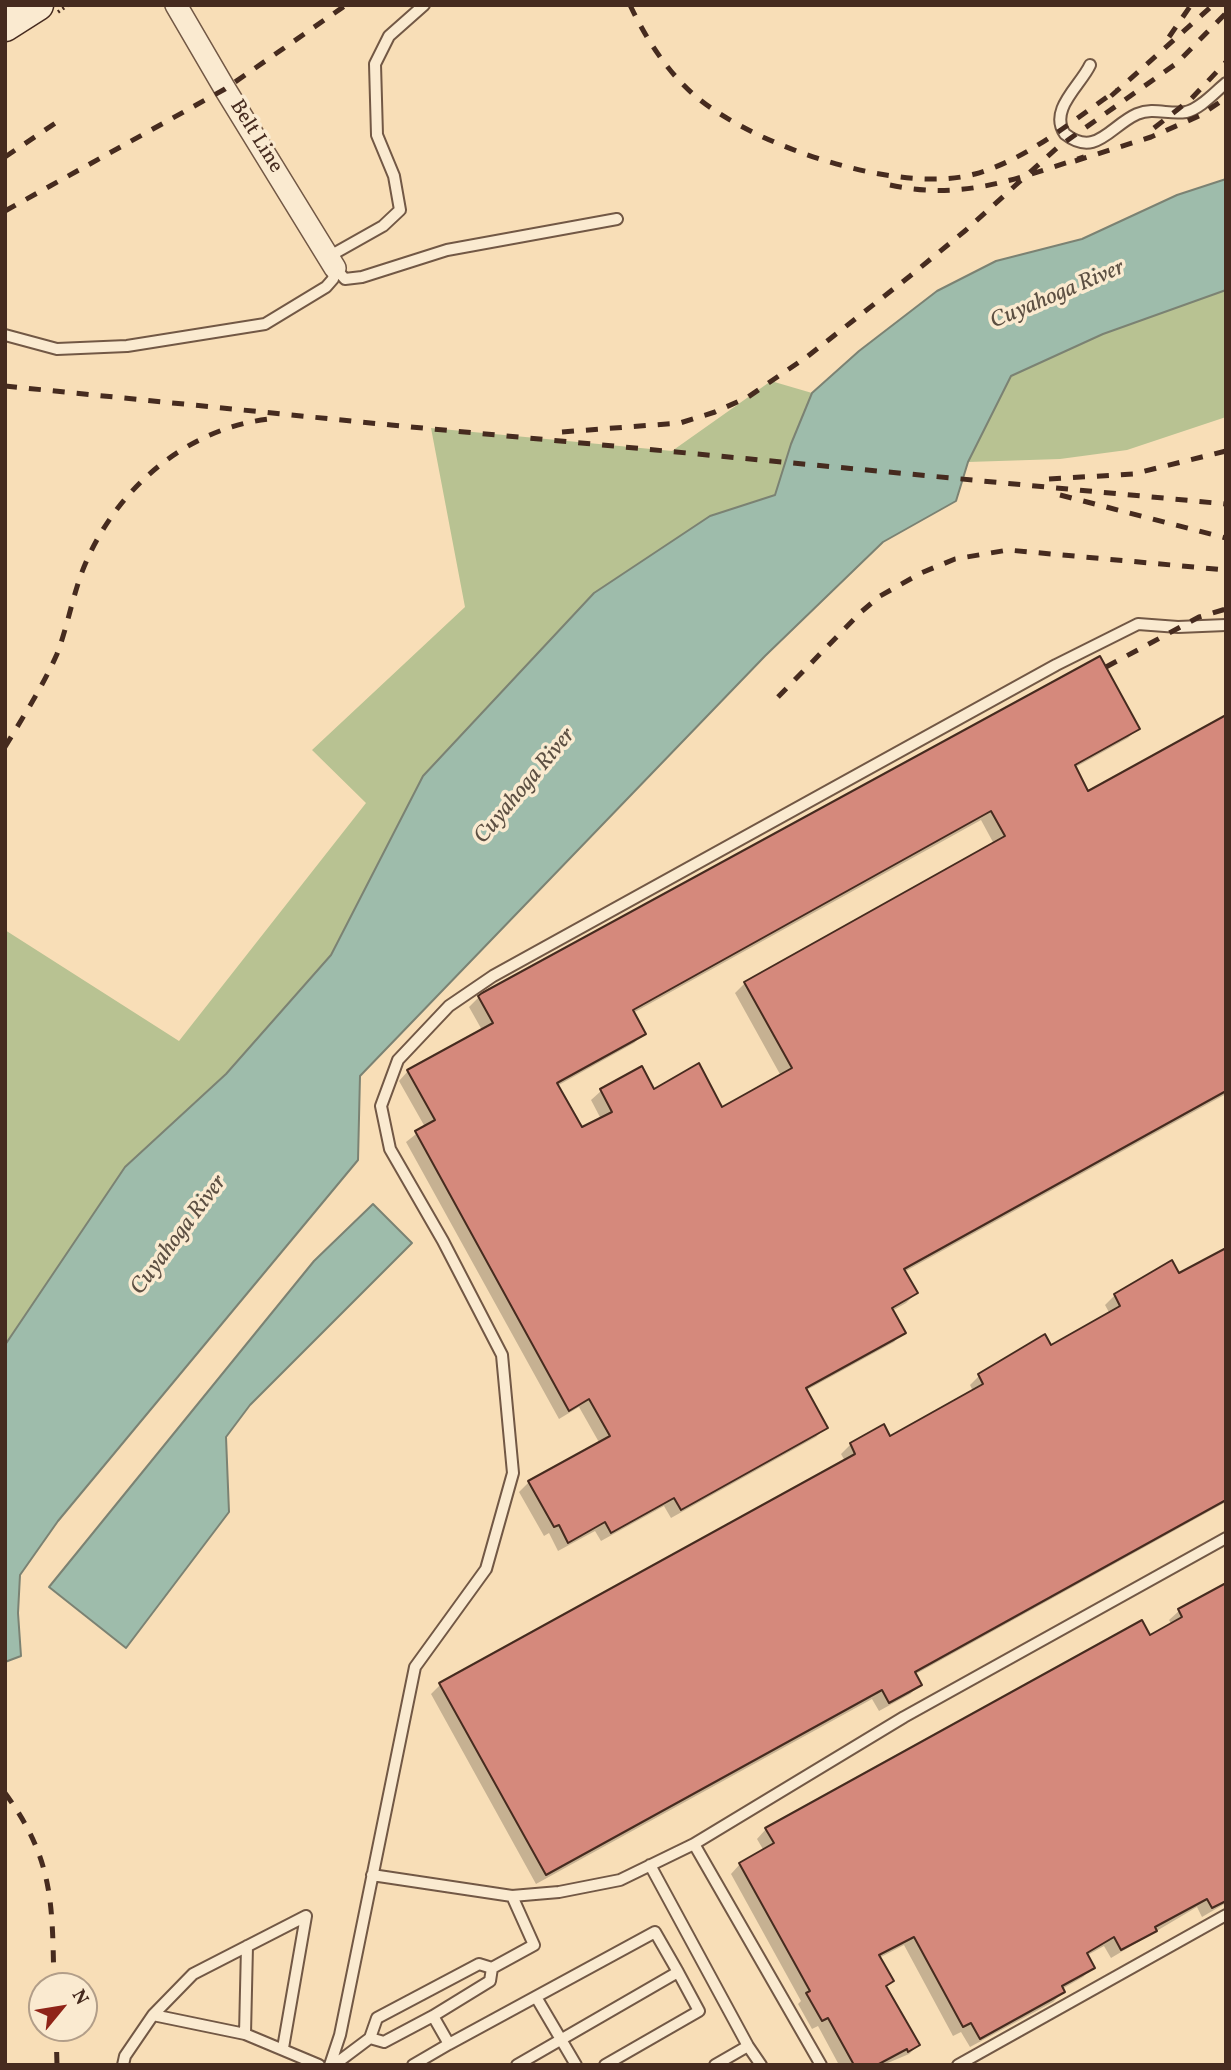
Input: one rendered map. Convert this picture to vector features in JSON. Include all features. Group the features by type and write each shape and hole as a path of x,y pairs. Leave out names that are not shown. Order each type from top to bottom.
{"street":[{"path":"5,26 38,5"},
{"name":"Belt Line","path":"176,5 331,262"}],"lane":[{"path":"331,262 383,226 400,210 394,176 377,135 375,64 389,36 424,5"},
{"path":"1090,65 1085,77 1065,102 1060,122 1065,134 1083,143 1101,139 1128,120 1148,111 1190,111 1226,83"},
{"path":"331,262 345,279 362,277 447,250 617,219"},
{"path":"5,335 57,348 113,346 265,324 327,287 333,279 331,262"},
{"path":"332,2065 415,1667 486,1569 513,1473 502,1355 443,1241 390,1149 382,1106 398,1060 449,1006 493,976 1056,665 1138,624 1178,627 1226,625"},
{"path":"372,1875 512,1896 559,1892 620,1880 694,1844 904,1717 1226,1538"},
{"path":"694,1844 821,2065"},
{"path":"650,1865 748,2046 761,2065"},
{"path":"332,2065 370,2038 377,2018 479,1964 492,1968 534,1945 512,1896"},
{"path":"958,2065 1226,1915"},
{"path":"123,2065 125,2056 153,2015 193,1974 306,1916 283,2048"},
{"path":"413,2065 654,1932 699,2011 605,2065"},
{"path":"245,2034 247,1946"},
{"path":"370,2038 384,2042 433,2016 490,1981 492,1968"},
{"path":"517,2065 678,1972"},
{"path":"536,1997 576,2065"},
{"path":"153,2015 245,2034 320,2065"},
{"path":"433,2016 449,2043"},
{"path":"715,2065 748,2046"}],"green space":[{"path":"1226,290 1226,417 1127,450 1060,459 968,462 1011,376 1103,334"},
{"path":"771,381 812,393 791,444 775,495 710,516 423,776 331,955 226,1074 125,1167 5,1345 5,930 179,1041 366,803 312,750 465,607 431,428 672,451"}],"water":[{"name":"Cuyahoga River","path":"1226,179 1226,290 1103,334 1011,376 968,462 956,501 883,542 765,656 360,1076 358,1160 58,1521 20,1575 18,1613 21,1656 5,1662 5,1345 125,1167 226,1074 331,955 423,776 594,593 710,516 775,495 791,444 812,393 859,351 937,291 996,261 1082,239 1177,195"},
{"path":"373,1204 412,1243 250,1405 226,1437 229,1512 126,1648 49,1587 314,1261"}],"building":[{"path":"1100,656 1140,729 1075,765 1088,791 1226,715 1226,1091 904,1269 918,1293 892,1308 906,1333 806,1388 828,1428 681,1510 674,1498 611,1533 605,1522 568,1543 559,1525 554,1527 528,1481 610,1436 589,1399 569,1411 415,1131 435,1120 407,1070 493,1023 478,996","holes":["991,811 1005,836 744,982 792,1068 722,1107 699,1063 654,1089 642,1066 600,1089 612,1112 582,1127 557,1083 646,1034 633,1010"]},
{"path":"1226,1248 1226,1500 915,1672 922,1685 889,1703 882,1690 546,1875 439,1683 855,1454 850,1443 884,1424 890,1436 983,1384 978,1374 1045,1334 1051,1345 1120,1306 1114,1294 1172,1260 1179,1273"},
{"path":"1226,1583 1226,1901 1212,1908 1207,1899 1155,1927 1157,1931 1121,1950 1114,1937 1087,1953 1095,1968 1062,1986 1065,1992 980,2039 971,2023 963,2027 914,1937 879,1955 894,1981 886,1986 920,2045 877,2065 854,2065 828,2018 822,2021 806,1993 810,1991 739,1863 774,1843 765,1828 1142,1620 1150,1635 1182,1617 1178,1609"}],"railway":[{"path":"5,211 225,89 346,5"},
{"path":"630,5 659,56 699,99 756,134 792,149 870,172 909,178 944,179 975,174 1031,149 1117,90"},
{"path":"1169,37 1191,5"},
{"path":"1111,96 1213,5"},
{"path":"562,432 680,423 715,412 748,397 808,356 910,276 966,230 1058,147 1177,63 1226,13"},
{"path":"1154,128 1191,99 1226,62"},
{"path":"1075,161 1151,137 1199,116 1226,98"},
{"path":"5,157 57,122"},
{"path":"890,185 916,189 965,189 1012,180 1084,157"},
{"path":"5,386 1226,504"},
{"path":"5,747 61,644 82,572 95,543 132,491 155,469 209,436 238,425 270,419"},
{"path":"1049,479 1133,474 1226,451"},
{"path":"1060,495 1226,538"},
{"path":"778,697 880,596 921,573 955,559 1008,550 1226,570"},
{"path":"1106,667 1199,617 1226,609"},
{"path":"5,1793 33,1841 48,1885 54,1972"},
{"path":"56,2042 57,2065"}]}
